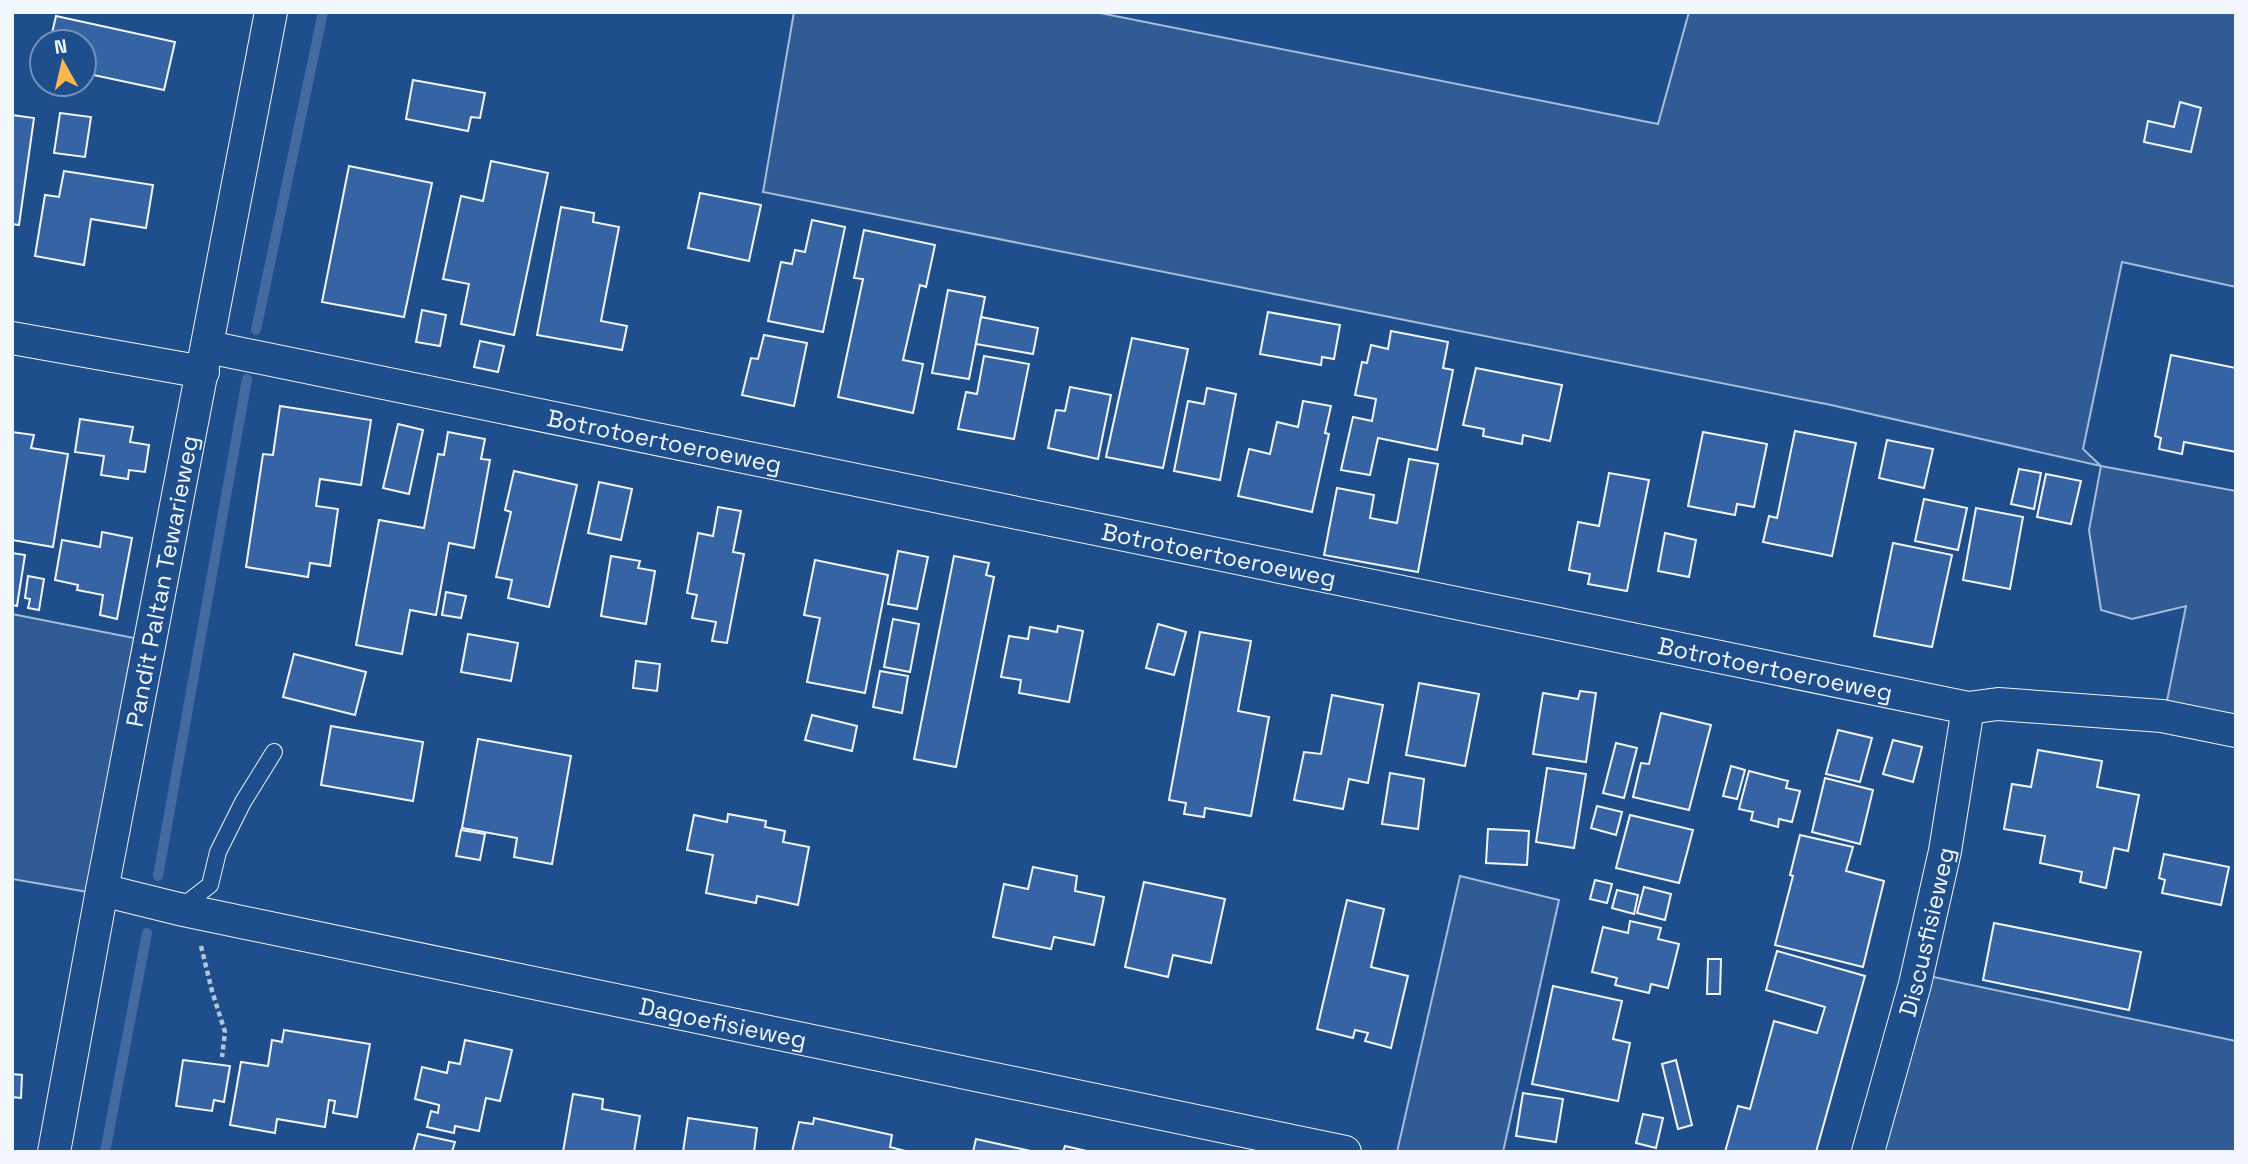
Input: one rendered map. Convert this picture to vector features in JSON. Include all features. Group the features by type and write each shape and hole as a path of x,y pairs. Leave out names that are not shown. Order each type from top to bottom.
{"street":[{"name":"Pandit Paltan Tewarieweg","path":"54,1152 271,12"},
{"name":"Botrotoertoeroeweg","path":"12,338 205,360 1968,708 1998,704 2162,716 2236,731"},
{"name":"Discusfisieweg","path":"1868,1152 1914,984 1945,851 1968,708"},
{"name":"Dagoefisieweg","path":"102,890 179,909 1345,1152"}],"lane":[{"path":"179,909 211,885 218,852 243,802 274,752"}],"path":[{"path":"179,909 202,948 225,1032 222,1057"}],"shaded area":[{"path":"794,12 1095,12 1658,124 1689,12 2236,12 2236,287 2122,262 2083,449 2101,466 1831,405 763,192"},
{"path":"2101,466 2236,491 2236,719 2166,706 2186,606 2132,619 2101,610 2089,530"},
{"path":"12,614 134,638 88,892 12,879"},
{"path":"1460,876 1559,900 1503,1152 1397,1152"},
{"path":"1924,975 2236,1041 2236,1152 1878,1152"}],"building":[{"path":"56,16 175,42 164,90 98,76 98,28 53,28"},
{"path":"413,80 485,93 480,118 471,117 468,131 406,119"},
{"path":"2180,102 2201,108 2191,152 2144,142 2148,121 2174,127"},
{"path":"60,113 91,117 85,157 54,153"},
{"path":"12,115 34,118 19,225 12,224"},
{"path":"491,161 548,173 514,335 461,324 469,284 443,279 461,196 483,201"},
{"path":"349,166 432,183 404,317 322,302"},
{"path":"64,171 153,185 146,228 91,219 84,265 35,256 45,195 59,197"},
{"path":"700,193 761,205 749,261 688,248"},
{"path":"561,207 594,213 593,222 619,227 601,321 627,326 622,350 537,335"},
{"path":"812,220 845,227 823,332 768,321 781,262 792,264 795,250 805,252"},
{"path":"864,230 935,245 926,287 920,285 903,360 923,364 913,413 838,397 863,279 854,278"},
{"path":"948,290 985,297 969,379 932,373"},
{"path":"422,310 446,315 440,346 416,342"},
{"path":"1268,312 1340,325 1334,359 1322,357 1321,365 1260,354"},
{"path":"981,317 1038,328 1033,354 976,344"},
{"path":"1391,331 1448,342 1443,368 1453,370 1437,450 1378,438 1370,475 1341,470 1353,417 1372,421 1376,399 1355,395 1362,362 1367,363 1371,345 1388,349"},
{"path":"764,335 807,343 794,406 742,395 751,358 758,359"},
{"path":"1132,338 1188,349 1163,468 1106,457"},
{"path":"480,341 504,346 498,372 474,367"},
{"path":"2171,355 2236,368 2236,452 2184,442 2182,454 2159,449 2161,438 2155,436"},
{"path":"984,356 1029,364 1014,439 958,429 966,392 977,394"},
{"path":"1476,368 1562,385 1550,441 1523,435 1522,444 1483,436 1484,429 1463,425"},
{"path":"1070,387 1111,395 1098,459 1048,448 1056,410 1065,411"},
{"path":"1207,388 1236,394 1220,480 1174,471 1188,401 1204,404"},
{"path":"1303,401 1331,406 1325,433 1329,434 1312,512 1238,496 1249,449 1270,454 1277,422 1298,427"},
{"path":"280,406 371,420 361,485 320,479 316,506 338,509 330,566 310,563 308,577 246,567 263,454 273,455"},
{"path":"80,419 133,427 130,442 149,445 145,472 129,470 128,479 101,475 104,456 75,452"},
{"path":"398,424 423,430 409,494 383,488"},
{"path":"1795,431 1856,443 1832,556 1763,542 1769,516 1777,518"},
{"path":"12,432 34,435 31,448 68,454 53,547 12,540"},
{"path":"448,432 485,439 481,459 490,460 474,548 449,543 436,615 410,610 402,654 356,645 379,520 424,528 438,454 444,455"},
{"path":"1703,432 1767,444 1754,507 1737,504 1735,515 1688,506"},
{"path":"1887,440 1933,449 1924,488 1879,478"},
{"path":"1409,459 1438,464 1418,572 1324,555 1337,488 1374,495 1370,518 1397,523"},
{"path":"2019,469 2041,473 2034,509 2011,504"},
{"path":"514,471 577,485 549,607 508,598 512,580 496,577 511,512 505,510"},
{"path":"1609,473 1649,480 1627,591 1588,584 1590,574 1569,570 1578,522 1599,526"},
{"path":"2046,474 2081,481 2071,524 2037,517"},
{"path":"599,482 632,489 621,540 588,533"},
{"path":"1924,499 1967,508 1958,550 1915,541"},
{"path":"718,507 741,511 733,552 744,554 727,643 712,641 716,622 692,618 697,595 687,593 698,533 713,536"},
{"path":"1976,508 2023,517 2010,589 1963,580"},
{"path":"102,532 132,538 117,619 100,615 103,595 77,590 78,585 55,580 62,540 100,547"},
{"path":"1665,533 1696,540 1689,577 1658,571"},
{"path":"1893,543 1952,555 1932,647 1874,636"},
{"path":"898,551 928,557 917,609 888,604"},
{"path":"12,553 25,555 17,606 12,605"},
{"path":"611,556 640,561 638,568 655,571 646,624 601,616"},
{"path":"954,556 989,563 986,575 994,577 956,767 914,759"},
{"path":"815,560 888,575 865,693 807,682 820,618 804,615"},
{"path":"28,576 44,579 39,610 28,608 30,599 25,598"},
{"path":"446,592 466,596 461,618 442,615"},
{"path":"893,619 919,624 910,672 884,667"},
{"path":"1158,624 1186,632 1174,675 1146,668"},
{"path":"1058,626 1083,631 1069,702 1019,693 1021,680 1001,677 1009,636 1028,639 1030,627 1057,632"},
{"path":"1200,632 1251,641 1238,711 1269,717 1251,816 1205,808 1204,817 1184,814 1186,803 1169,800"},
{"path":"468,634 518,643 511,681 461,672"},
{"path":"294,654 366,672 355,715 283,697"},
{"path":"636,661 660,664 657,691 633,688"},
{"path":"880,671 908,676 902,713 873,707"},
{"path":"1419,683 1479,694 1465,766 1406,755"},
{"path":"1580,691 1596,693 1586,762 1533,754 1543,693 1578,699"},
{"path":"1332,695 1383,705 1368,783 1349,779 1343,809 1294,800 1304,752 1321,754"},
{"path":"1661,713 1711,725 1689,810 1633,797 1641,763 1649,764"},
{"path":"812,715 857,726 852,751 805,740"},
{"path":"331,726 423,742 413,801 321,785"},
{"path":"1838,730 1872,738 1860,782 1826,774"},
{"path":"478,739 571,756 552,864 514,857 517,838 462,828"},
{"path":"1893,740 1922,747 1913,782 1883,774"},
{"path":"1616,743 1637,748 1624,798 1603,793"},
{"path":"2038,750 2102,761 2097,787 2139,795 2128,851 2114,848 2106,888 2080,882 2082,872 2040,863 2045,836 2004,829 2012,784 2031,787"},
{"path":"1731,766 1745,770 1737,799 1723,796"},
{"path":"1547,768 1586,774 1574,848 1536,842"},
{"path":"1749,771 1788,781 1786,788 1800,791 1792,822 1779,819 1778,827 1751,820 1753,812 1739,809"},
{"path":"1390,773 1424,779 1418,829 1382,824"},
{"path":"1825,778 1873,790 1860,844 1812,832"},
{"path":"1597,806 1622,812 1616,835 1591,828"},
{"path":"728,814 766,821 765,827 785,831 783,842 809,847 798,905 757,896 756,903 706,893 713,855 687,850 694,815 727,822"},
{"path":"1630,815 1693,830 1679,883 1616,868"},
{"path":"1488,829 1529,831 1527,865 1486,863"},
{"path":"461,830 485,834 480,860 456,856"},
{"path":"1800,835 1853,847 1846,871 1884,881 1863,967 1775,945 1793,876 1790,875"},
{"path":"2164,854 2229,867 2221,905 2162,893 2165,880 2159,878"},
{"path":"1033,867 1077,876 1075,891 1104,897 1094,945 1054,937 1051,949 993,937 1004,884 1028,889"},
{"path":"1595,880 1612,884 1607,903 1590,899"},
{"path":"1144,882 1225,899 1211,963 1173,955 1168,977 1125,967"},
{"path":"1644,887 1671,894 1665,920 1637,913"},
{"path":"1617,890 1638,895 1634,914 1612,908"},
{"path":"1347,900 1384,909 1371,967 1408,976 1391,1048 1365,1041 1368,1033 1355,1030 1353,1038 1317,1029"},
{"path":"1630,921 1661,928 1658,939 1679,944 1668,988 1651,984 1649,993 1615,985 1617,978 1592,972 1603,927 1628,933"},
{"path":"1994,923 2141,952 2129,1010 1983,980"},
{"path":"1777,951 1865,976 1816,1152 1725,1152 1738,1106 1750,1109 1774,1021 1817,1033 1825,1007 1766,990"},
{"path":"1708,959 1721,959 1720,994 1707,994"},
{"path":"1553,986 1622,1001 1613,1039 1630,1043 1618,1101 1532,1084"},
{"path":"284,1030 370,1044 357,1117 333,1113 335,1101 329,1100 325,1127 277,1119 275,1133 230,1125 241,1062 268,1066 272,1040 282,1042"},
{"path":"465,1040 512,1050 500,1101 486,1098 479,1131 455,1126 454,1133 427,1127 431,1111 438,1113 439,1105 415,1099 422,1067 447,1073 449,1062 460,1064"},
{"path":"183,1060 230,1066 224,1102 214,1100 212,1111 176,1106"},
{"path":"1676,1060 1692,1125 1678,1129 1662,1064"},
{"path":"12,1074 22,1075 21,1098 12,1097"},
{"path":"1523,1093 1563,1099 1556,1142 1516,1136"},
{"path":"573,1094 603,1099 602,1109 640,1116 634,1152 563,1152"},
{"path":"1643,1114 1663,1118 1656,1148 1636,1143"},
{"path":"688,1118 757,1128 754,1152 683,1152"},
{"path":"814,1118 892,1135 890,1147 909,1152 792,1152 799,1122 813,1124"},
{"path":"418,1134 455,1142 452,1152 413,1152"},
{"path":"976,1139 1035,1152 973,1152"},
{"path":"1065,1146 1091,1152 1063,1152"}],"waterway":[{"path":"256,330 323,12"},
{"path":"158,876 247,379"},
{"path":"105,1152 147,933"}]}
